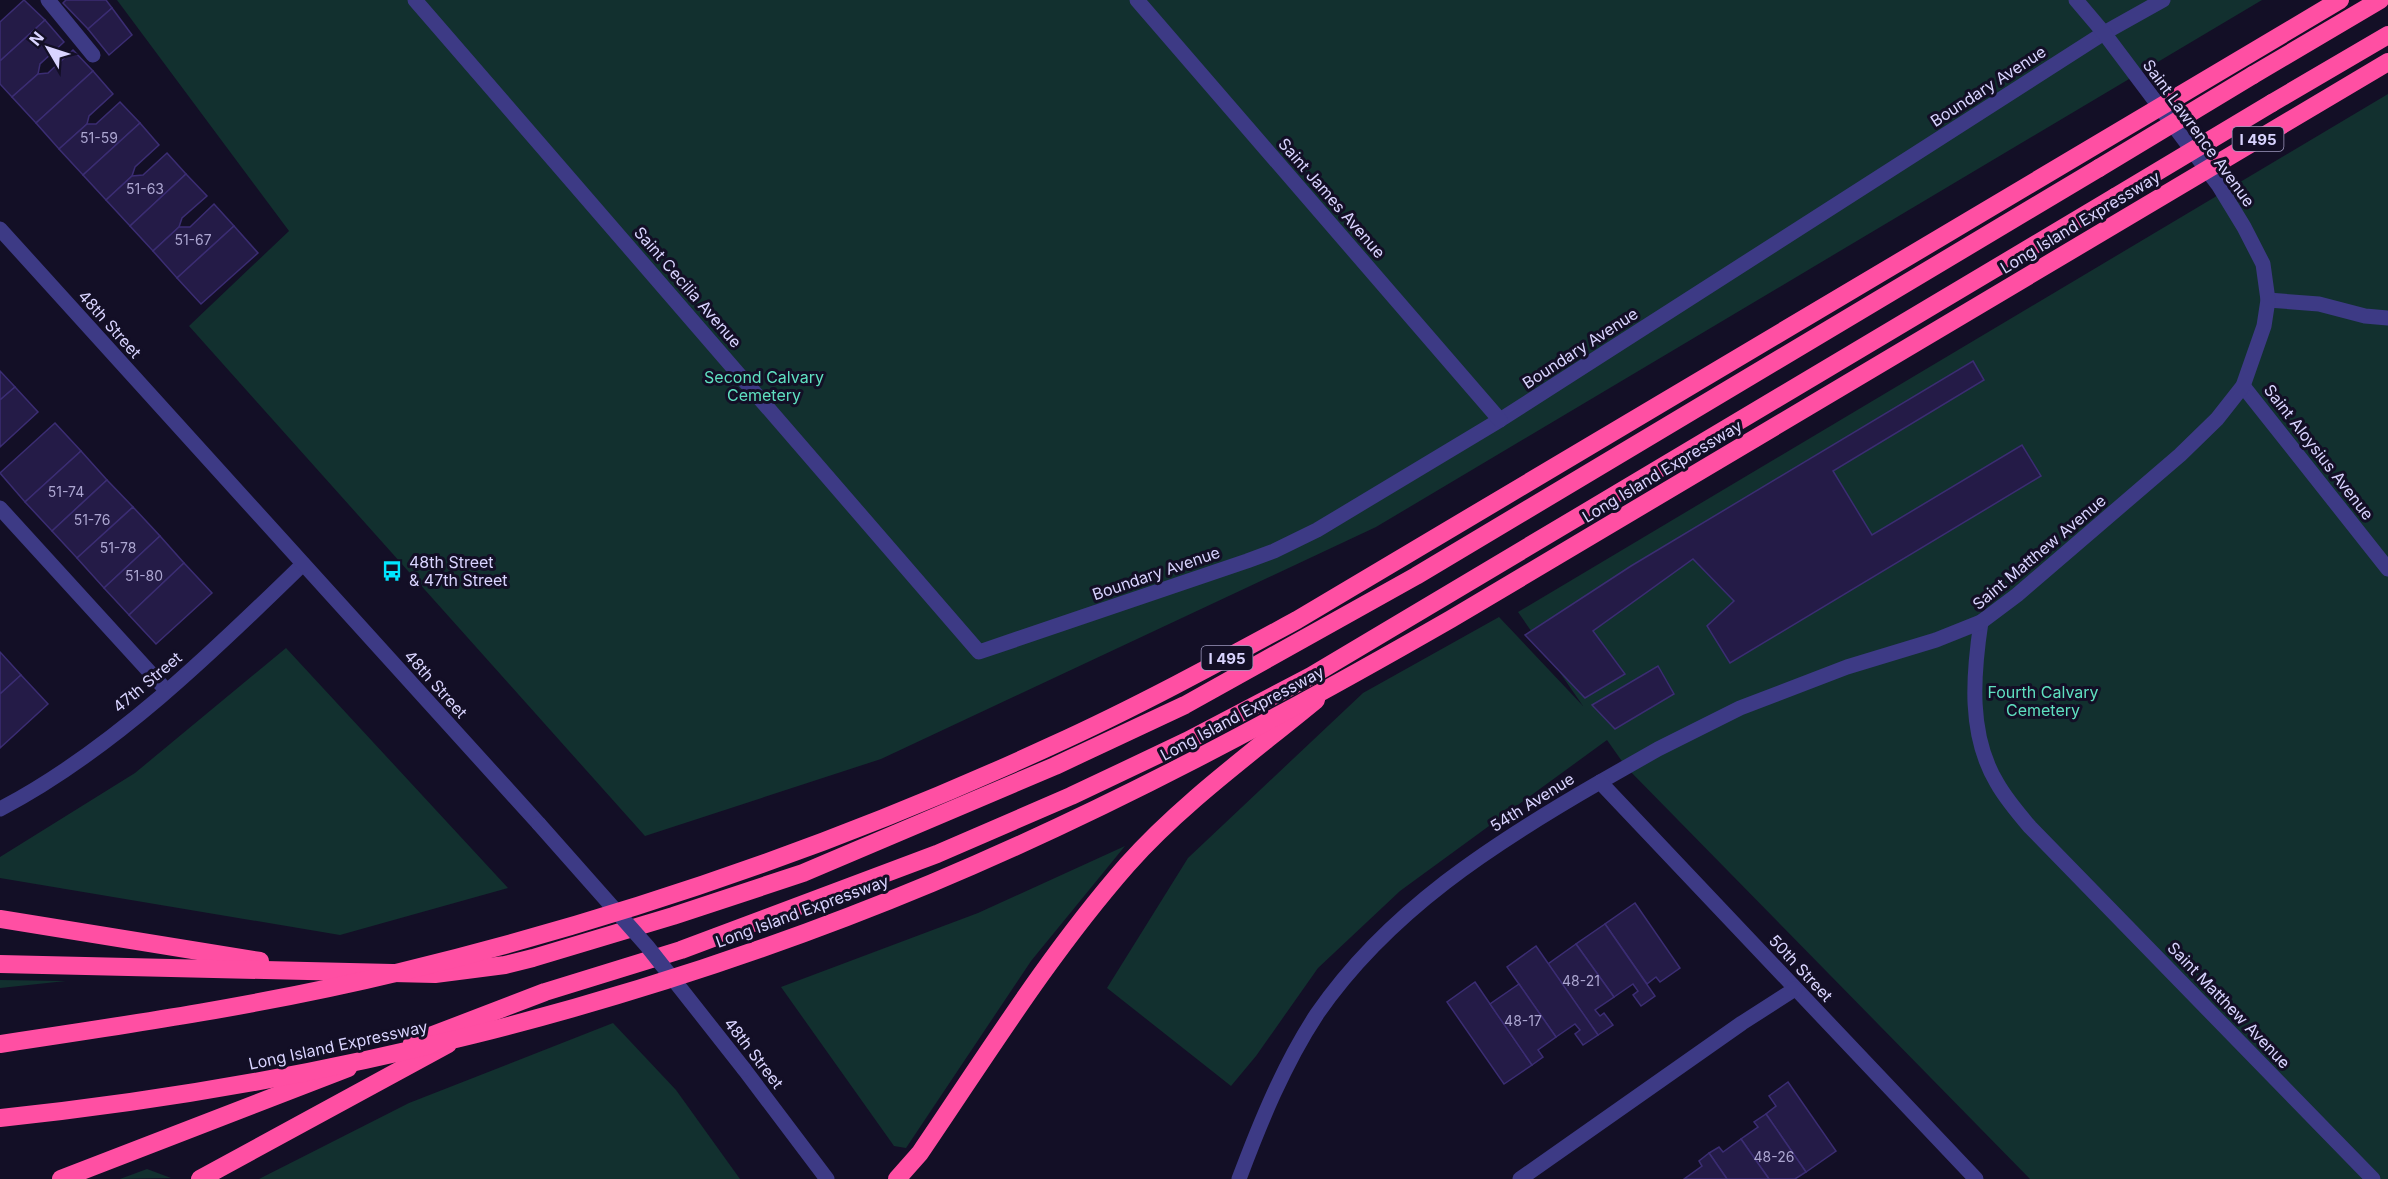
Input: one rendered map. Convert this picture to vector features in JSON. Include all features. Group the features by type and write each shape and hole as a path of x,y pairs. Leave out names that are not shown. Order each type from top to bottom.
{"highway":[{"name":"I 495","path":"0,1044 265,1003 401,972 525,939 668,896 795,852 1051,746 1176,685 1297,620 2340,0"},
{"path":"0,964 435,974 505,965 533,958 673,916 803,873 1055,766 1185,705 1307,638 2380,0"},
{"path":"61,1179 545,992 681,950 812,903 937,854 1071,796 1187,741 1311,676 2388,34"},
{"name":"Long Island Expressway","path":"0,1118 106,1107 235,1087 414,1049 554,1013 689,973 932,883 1082,816 1198,760 1331,688 2388,62"},
{"path":"897,1179 920,1153 1046,969 1127,865 1179,814 1431,604"},
{"path":"0,919 324,971"},
{"path":"200,1179 545,992"}],"street":[{"path":"48,0 93,55"},
{"name":"Saint Cecilia Avenue","path":"415,0 979,652"},
{"name":"Saint James Avenue","path":"1137,0 1500,420"},
{"name":"Saint Lawrence Avenue","path":"2076,0 2104,33 2230,204 2262,264 2268,300"},
{"name":"Boundary Avenue","path":"979,652 1247,561 1295,542 1344,515 1500,420 2104,33 2163,0"},
{"name":"48th Street","path":"0,229 647,946 827,1179"},
{"path":"2268,300 2319,304 2365,316 2388,318"},
{"name":"Saint Matthew Avenue","path":"2268,300 2262,334 2243,386 2233,402 2201,436 2017,595 1981,622 1976,657 1975,689 1978,731 1989,768 2006,798 2038,836 2373,1179"},
{"name":"Saint Aloysius Avenue","path":"2243,386 2388,569"},
{"path":"0,508 166,690"},
{"name":"47th Street","path":"0,809 81,758 166,690 303,564"},
{"name":"54th Avenue","path":"1239,1179 1284,1076 1318,1014 1368,954 1432,891 1463,868 1600,782 1658,749 1740,708 1836,671 1936,640 1981,622"},
{"name":"50th Street","path":"1600,782 1976,1179"},
{"path":"1520,1179 1742,1023 1796,989"}],"green space":[{"name":"Second Calvary Cemetery","path":"117,0 2262,0 1376,527 881,759 645,836 189,326 289,231"},
{"name":"Fourth Calvary Cemetery","path":"2388,94 2388,1179 2030,1179 1626,767 1607,740 1400,891 1318,968 1256,1056 1231,1086 1107,988 1188,858 1363,693 1499,617 1583,706 1518,612"},
{"path":"286,648 508,888 340,935 0,878 0,857 135,773"},
{"path":"1125,846 1031,961 906,1148 894,1146 781,987 978,913"},
{"path":"0,980 66,981 0,988"},
{"path":"613,1023 676,1090 740,1179 259,1179 409,1103"},
{"path":"147,1169 171,1178 120,1179"}],"building":[{"path":"24,0 45,20 0,61 0,22"},
{"path":"66,0 106,0 112,8 88,29 63,3"},
{"path":"112,8 132,35 109,55 88,29"},
{"path":"45,20 64,42 40,64 38,74 12,97 0,84 0,61"},
{"path":"73,50 93,71 36,123 12,97 38,74 48,73"},
{"path":"93,71 113,94 89,116 87,124 59,149 36,123"},
{"path":"120,102 140,123 83,175 59,149 87,124 96,124"},
{"path":"140,123 159,145 135,167 132,176 106,200 83,175"},
{"path":"167,153 186,174 130,226 106,200 132,176 143,175"},
{"path":"186,174 207,196 182,218 179,227 153,251 130,226"},
{"path":"214,204 234,226 177,278 153,251 179,227 190,227"},
{"path":"234,226 258,253 201,304 177,278"},
{"path":"1973,361 1984,380 1833,471 1872,535 2022,445 2041,476 1730,663 1707,626 1734,601 1693,559 1593,631 1625,674 1585,698 1525,635 1631,566"},
{"path":"0,371 15,387 0,400"},
{"path":"15,387 38,412 0,447 0,400"},
{"path":"55,423 81,451 25,502 0,473"},
{"path":"81,451 107,480 52,531 25,502"},
{"path":"107,480 133,507 77,558 52,531"},
{"path":"133,507 160,536 104,588 77,558"},
{"path":"160,536 184,563 129,615 104,588"},
{"path":"184,563 212,593 156,644 129,615"},
{"path":"0,652 21,675 0,694"},
{"path":"1658,666 1674,694 1615,729 1592,705"},
{"path":"21,675 48,704 0,748 0,694"},
{"path":"1635,903 1680,968 1660,982 1656,977 1647,984 1605,924"},
{"path":"1605,924 1655,996 1641,1006 1633,995 1638,991 1633,984 1614,997 1576,944"},
{"path":"1576,944 1614,997 1595,1010 1600,1016 1604,1013 1613,1025 1598,1035 1548,964"},
{"path":"1536,946 1598,1035 1583,1045 1575,1034 1580,1030 1575,1024 1556,1037 1507,967"},
{"path":"1475,982 1532,1065 1504,1084 1447,1002"},
{"path":"1519,984 1556,1037 1538,1050 1543,1057 1532,1065 1490,1004"},
{"path":"1788,1082 1836,1151 1806,1172 1766,1114 1776,1106 1769,1096"},
{"path":"1766,1114 1806,1172 1795,1179 1769,1179 1741,1139 1758,1127 1754,1122"},
{"path":"1741,1139 1769,1179 1727,1179 1709,1153 1719,1147 1723,1152"},
{"path":"1709,1153 1727,1179 1684,1179 1702,1166 1699,1161"}],"place":[{"name":"48th Street & 47th Street","path":"392,571"}]}
